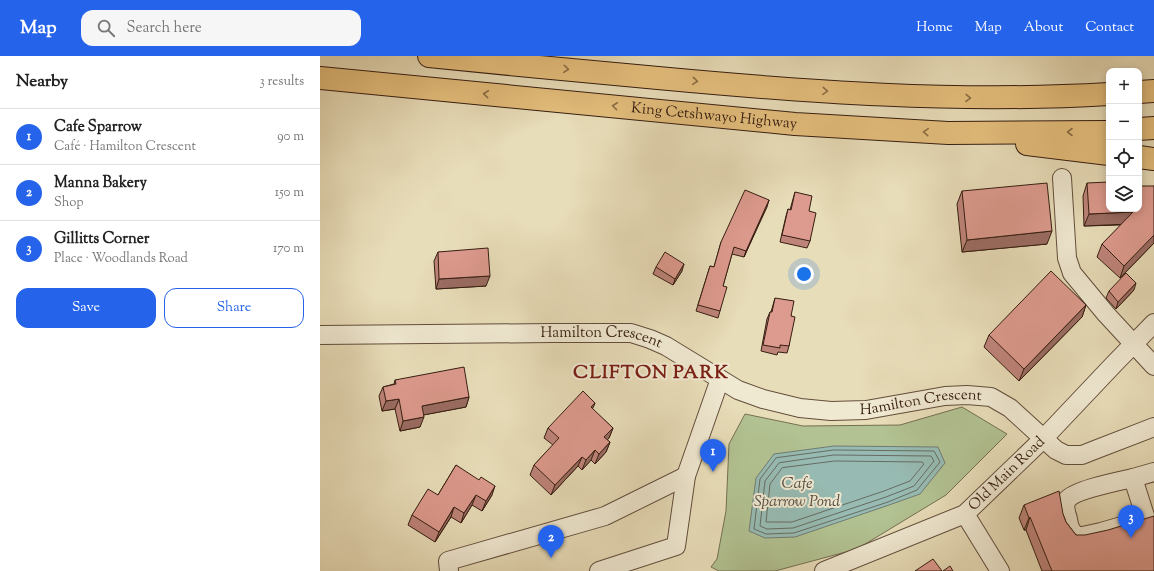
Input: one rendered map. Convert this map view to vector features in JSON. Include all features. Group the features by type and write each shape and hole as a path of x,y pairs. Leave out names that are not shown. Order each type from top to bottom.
{"highway":[{"path":"429,56 764,88 902,96 974,98 1106,94"},
{"name":"King Cetshwayo Highway","path":"320,78 795,124 948,133 1106,132"},
{"path":"1142,92 1154,91"},
{"path":"1142,129 1154,128"},
{"path":"948,133 1106,154"},
{"path":"1142,157 1154,159"}],"street":[{"path":"1062,178 1067,258 1070,270 1106,314 1154,366"},
{"name":"Old Main Road","path":"824,571 965,514 1043,439 1154,324"},
{"name":"Hamilton Crescent","path":"320,335 552,333 631,334 650,339 666,346 738,390 763,399 800,408 831,411 866,410 945,396 966,395 991,397 1010,408 1060,453 1073,455 1082,455 1152,433"},
{"path":"599,571 676,546 686,476 720,379"},
{"path":"1133,478 1150,517 1101,532 1078,537 1073,534 1066,507 1067,501 1070,497 1087,489 1154,472"},
{"path":"449,571 448,561 605,516 686,476"},
{"path":"965,514 1000,571"}],"green space":[{"path":"962,407 1007,434 946,495 857,549 775,571 719,571 711,567 717,559 726,511 729,444 745,414 803,426 900,425"}],"water":[{"name":"Cafe Sparrow Pond","path":"834,446 938,447 945,463 920,494 889,505 795,537 765,538 749,531 756,478 774,454"}],"building":[{"path":"1106,182 1106,212 1133,212 1089,214 1087,183"},
{"path":"1047,183 1052,231 967,240 962,191"},
{"path":"1142,186 1154,186 1154,235 1124,266 1102,244 1133,212 1142,212"},
{"path":"745,190 769,200 746,251 734,247 723,286 727,287 720,311 698,305 710,266 714,267 721,242"},
{"path":"795,192 812,196 809,211 816,213 810,241 782,235 788,209 791,210"},
{"path":"488,248 490,276 439,279 438,252"},
{"path":"665,252 684,264 675,279 656,267"},
{"path":"1051,271 1086,305 1024,369 989,335"},
{"path":"1126,273 1136,283 1118,302 1109,291"},
{"path":"775,298 794,301 791,316 795,317 789,346 780,345 780,348 763,345 770,312 772,312"},
{"path":"464,367 469,397 422,406 424,417 403,421 399,399 386,401 383,387 396,384 395,380"},
{"path":"583,391 595,403 591,407 613,428 604,437 610,442 599,454 595,450 586,460 582,457 555,485 534,465 559,438 548,428"},
{"path":"456,465 479,480 481,477 495,486 486,501 476,495 464,513 454,507 439,532 412,515 428,489 438,495"},
{"path":"1059,491 1066,522 1076,535 1085,535 1108,530 1154,516 1154,571 1052,571 1024,505"},
{"path":"933,559 942,571 915,571"},
{"path":"950,566 953,571 943,571"}],"place":[{"name":"Cafe Sparrow","path":"713,472"},
{"name":"Gillitts Corner","path":"1131,538"},
{"name":"Manna Bakery","path":"551,558"}],"district":[{"name":"CLIFTON PARK","path":"651,373"}]}
